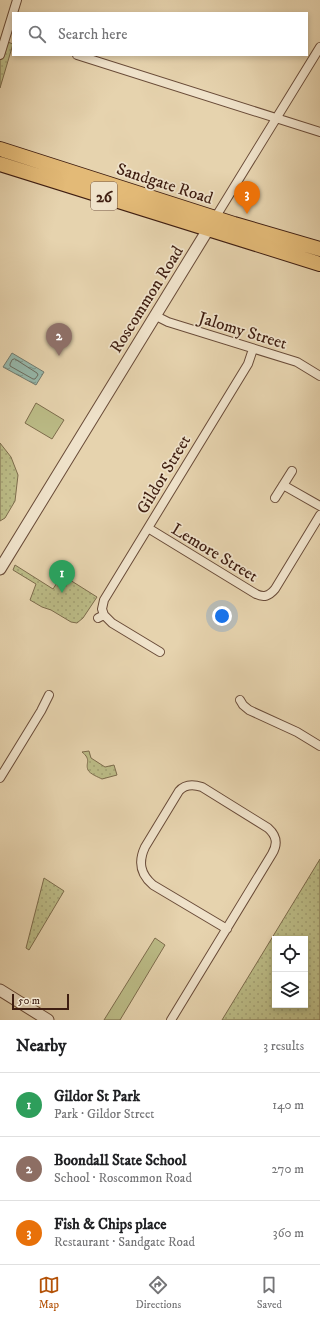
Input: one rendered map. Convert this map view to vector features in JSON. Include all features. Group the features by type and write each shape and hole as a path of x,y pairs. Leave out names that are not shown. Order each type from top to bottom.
{"highway":[{"name":"Sandgate Road","path":"0,149 212,223 320,264"},
{"name":"Sandgate Road","path":"0,164 212,223 320,249"}],"street":[{"path":"13,12 17,0"},
{"path":"0,55 12,16"},
{"name":"Roscommon Road","path":"0,569 320,47"},
{"path":"80,56 320,132"},
{"name":"Jalomy Street","path":"156,316 168,322 300,363 320,376"},
{"name":"Gildor Street","path":"160,652 101,616 103,602 248,364 253,349"},
{"path":"275,498 292,471"},
{"path":"283,485 320,506"},
{"name":"Lemore Street","path":"148,528 256,594 264,596 271,594 275,589 320,515"},
{"path":"0,778 41,711 49,695"},
{"path":"240,700 249,710 297,732 320,746"},
{"path":"171,1020 227,929 275,849 276,842 276,838 268,828 202,787 193,785 185,786 179,791 145,847 141,857 141,868 145,877 153,885 227,929"},
{"path":"0,990 48,1020"}],"green space":[{"path":"0,39 12,44 12,47 0,88"},
{"path":"36,403 64,420 52,439 25,423"},
{"path":"0,443 11,457 18,475 15,501 5,518 0,521"},
{"path":"15,565 53,589 62,575 97,597 83,618 77,623 71,622 30,600 36,584 13,570"},
{"path":"89,751 91,758 105,767 114,765 117,775 102,779 90,773 87,768 87,757 82,752"},
{"path":"320,859 320,1020 222,1020 272,938 272,1008 308,1008 308,936 273,936"},
{"path":"44,878 64,891 29,950 26,948"},
{"path":"155,938 165,945 120,1020 104,1020"}],"water":[{"path":"12,353 44,372 36,385 3,367"}],"place":[{"name":"Fish & Chips place","path":"247,214"},
{"name":"Boondall State School","path":"59,356"},
{"name":"Gildor St Park","path":"62,593"}]}
